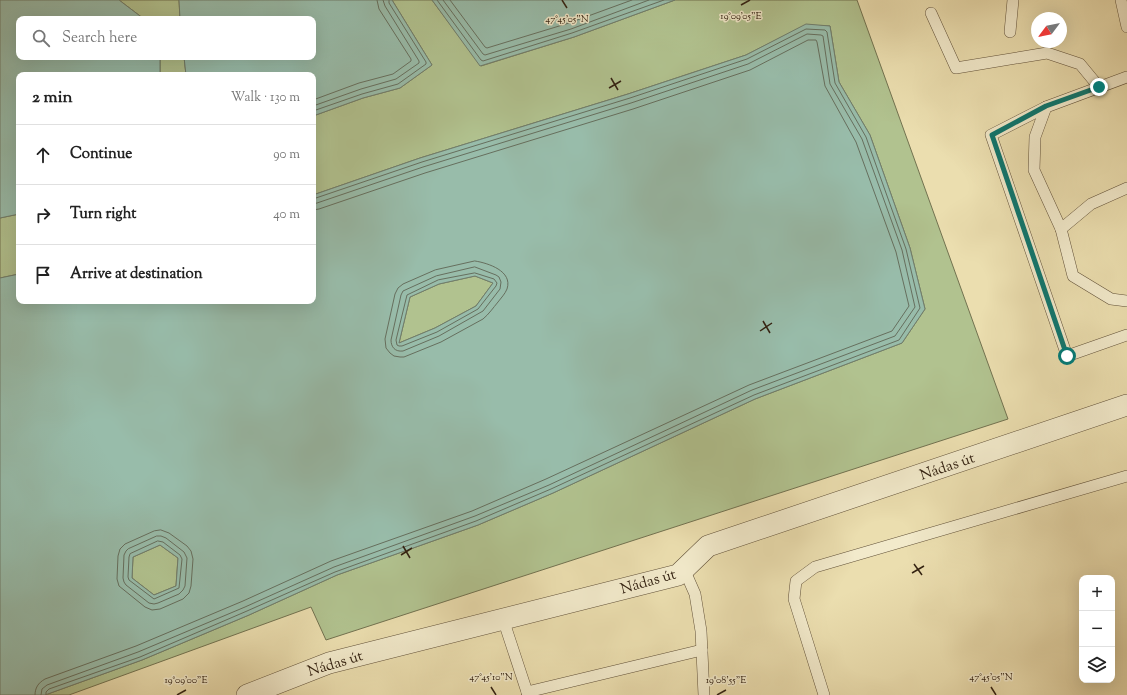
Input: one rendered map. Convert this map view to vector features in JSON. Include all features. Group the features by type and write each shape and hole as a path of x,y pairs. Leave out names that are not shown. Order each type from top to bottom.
{"street":[{"name":"Nádas út","path":"247,695 329,663 678,575 708,546 1127,405"}],"lane":[{"path":"1010,32 1013,0"},
{"path":"1121,0 1127,27"},
{"path":"931,13 956,68 1047,53 1080,64 1099,87"},
{"path":"1127,77 1046,106 992,135 1067,356 1127,335"},
{"path":"1046,106 1035,137 1034,170 1061,229 1073,276 1111,299 1127,301"},
{"path":"1061,229 1091,204 1127,188"},
{"path":"824,695 794,599 796,581 815,567 1127,476"},
{"path":"684,569 695,594 701,630 704,695"},
{"path":"503,619 527,693 702,650"}],"green space":[{"path":"119,0 179,0 180,16 140,16"},
{"path":"392,0 432,0 481,66 574,37 675,0 857,0 1008,419 326,640 311,607 69,695 45,695 142,660 249,615 337,575 478,525 553,493 755,399 902,343 925,309 910,248 870,135 839,82 830,26 806,25 746,55 628,94 420,158 316,194 316,115 363,98 400,88 432,65"},
{"path":"160,60 184,60 186,72 160,72"},
{"path":"16,215 16,275 0,278 0,218"},
{"path":"475,276 493,283 476,306 435,328 399,343 410,297 439,284"},
{"path":"160,545 178,558 176,586 154,595 132,578 133,557"}],"water":[{"path":"0,0 119,0 140,16 16,16 16,60 160,60 160,72 16,72 16,215 0,218"},
{"path":"179,0 392,0 432,65 400,88 363,98 316,115 316,72 186,72 184,60 316,60 316,16 180,16"},
{"path":"432,0 675,0 574,37 480,66"},
{"path":"806,24 830,26 839,82 870,135 910,248 925,309 902,343 755,399 553,493 478,525 337,575 249,615 142,660 45,695 0,695 0,278 16,275 16,304 316,304 316,194 420,158 628,94 746,55","holes":["475,276 493,283 476,306 435,328 399,343 410,297 439,284","160,545 178,558 176,586 154,595 132,578 133,557"]}],"route":[{"path":"1067,356 992,135 1046,106 1099,87"}]}
